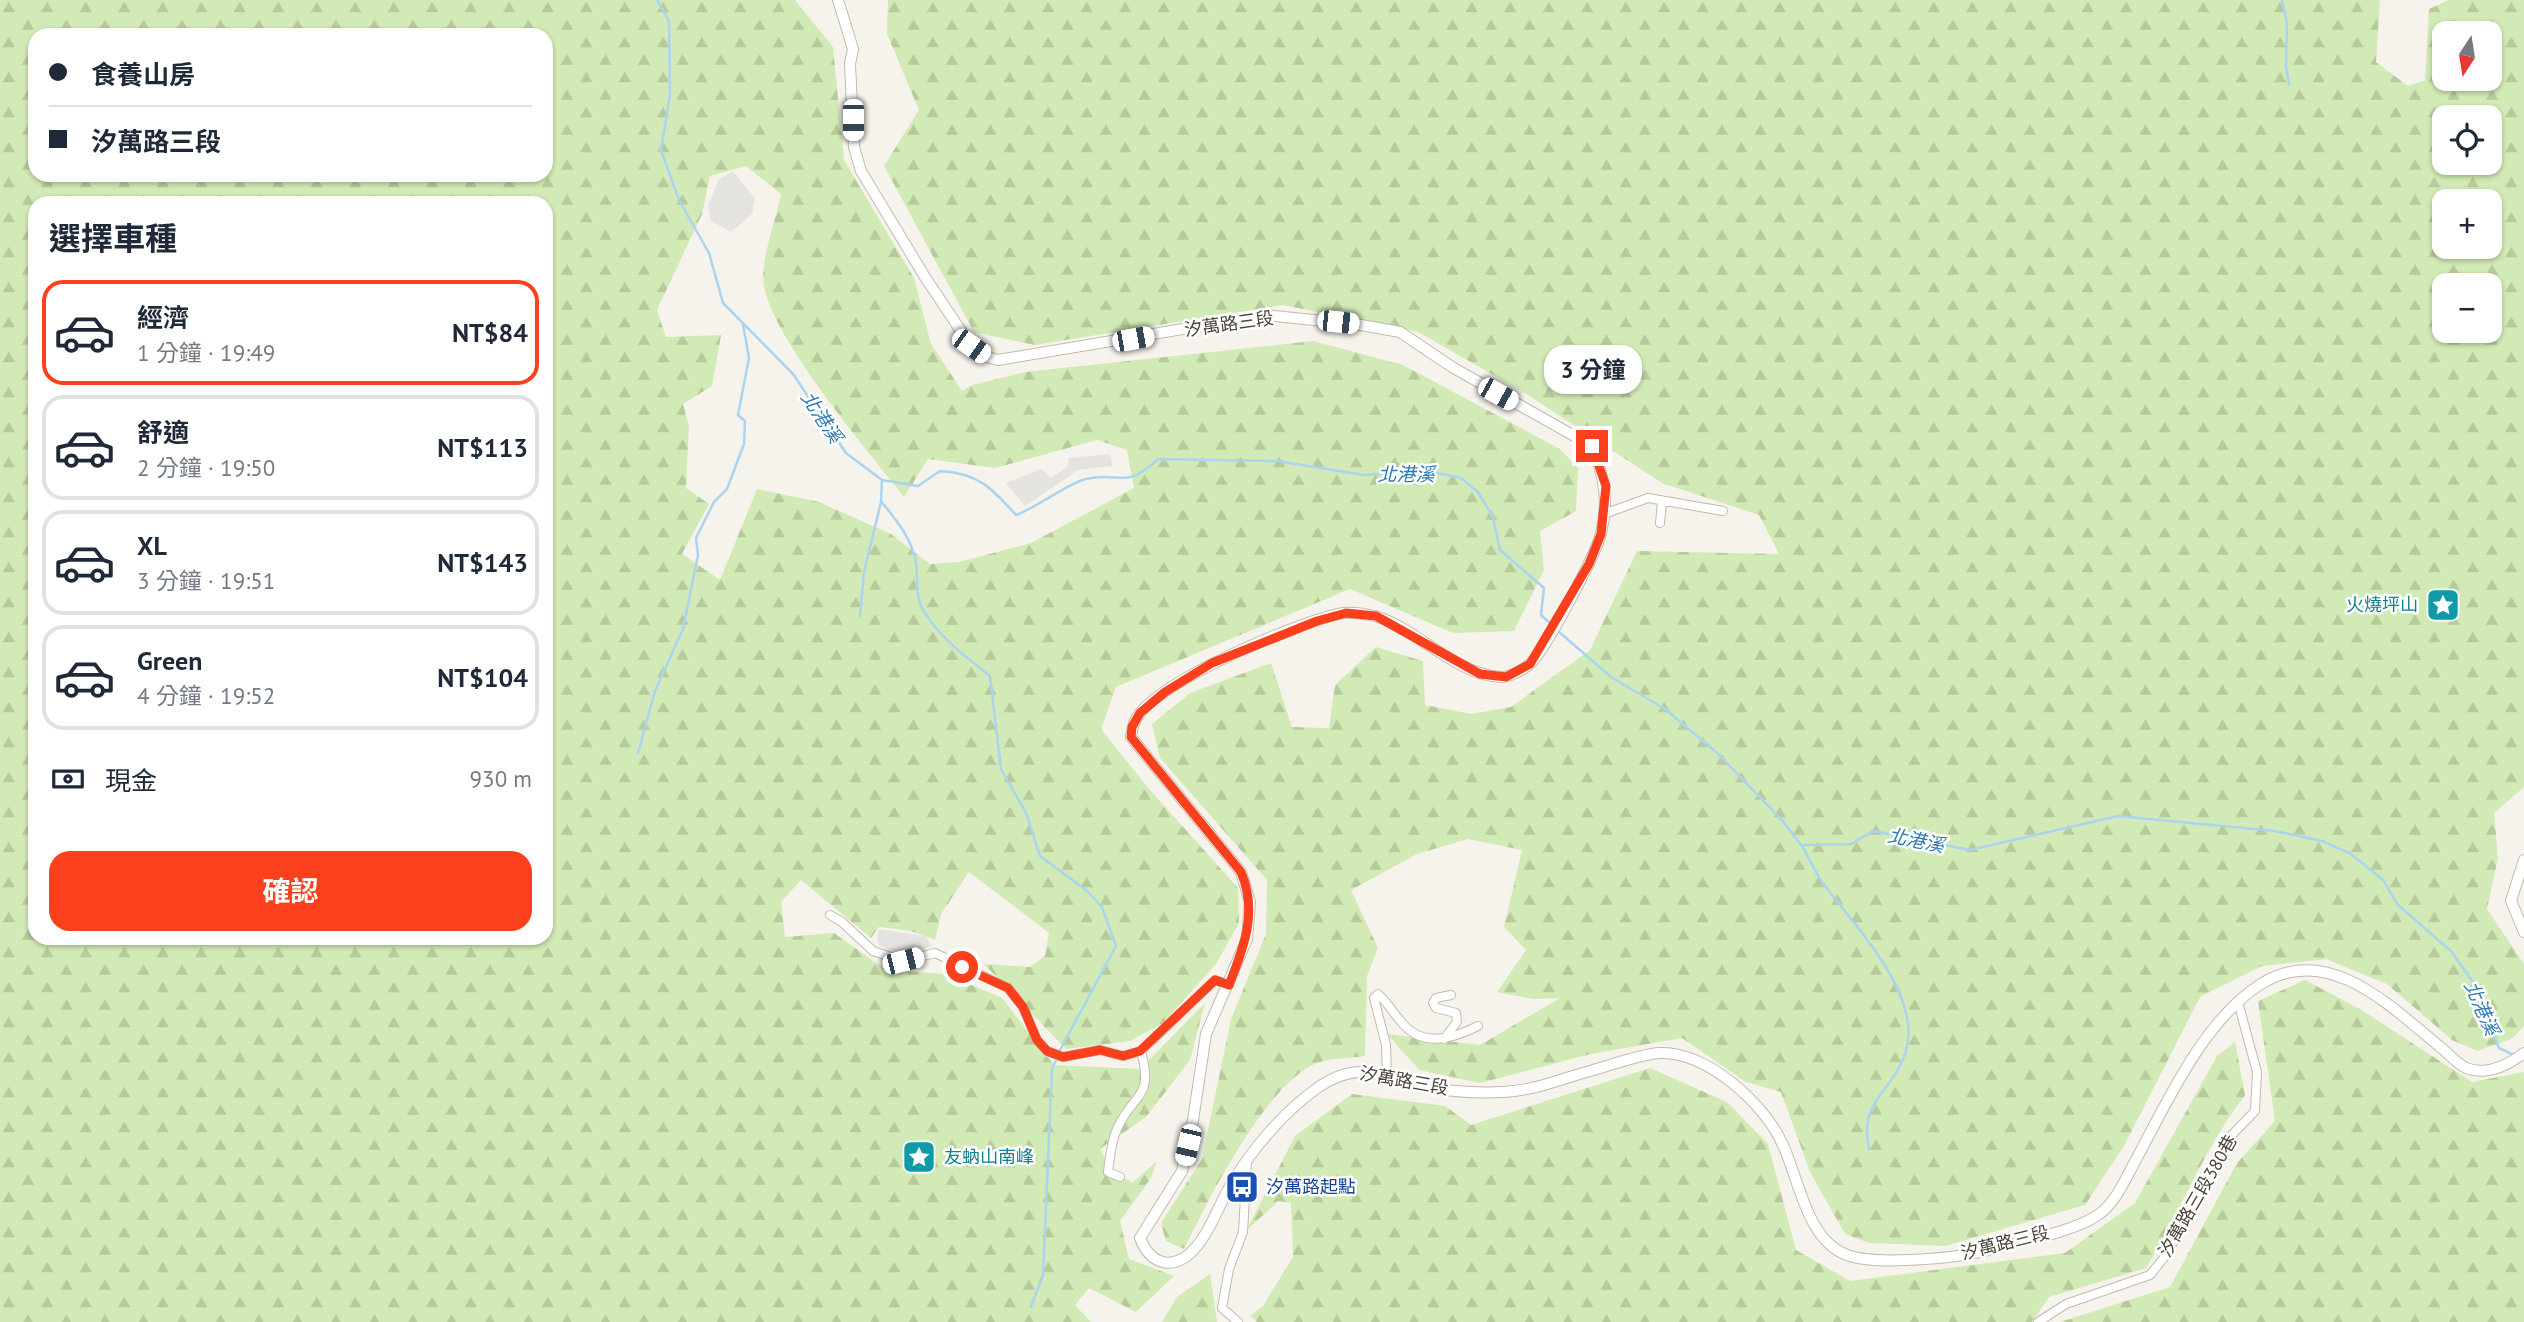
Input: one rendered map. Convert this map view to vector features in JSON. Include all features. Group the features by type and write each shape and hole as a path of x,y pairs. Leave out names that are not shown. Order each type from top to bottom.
{"street":[{"name":"汐萬路三段","path":"838,0 853,49 850,64 853,147 861,171 925,277 971,346 987,357 998,360 1075,349 1266,315 1362,325 1400,332 1452,367 1592,446 1606,486 1601,534 1589,564 1530,664 1506,677 1480,674 1376,616 1346,613 1317,621 1212,663 1165,692 1140,713 1132,727 1131,737 1241,872 1250,902 1247,939 1206,1034 1194,1120 1182,1171 1140,1238 1148,1255 1158,1262 1174,1263 1191,1253 1247,1161 1287,1113 1317,1088 1346,1071 1387,1074 1433,1088 1501,1092 1539,1089 1584,1072 1659,1053 1686,1056 1715,1069 1756,1107 1781,1139 1812,1219 1827,1242 1847,1255 1872,1259 1970,1255 2066,1228 2099,1214 2119,1191 2169,1098 2203,1044 2238,1002 2262,983 2284,974 2309,971 2344,976 2374,993 2466,1068 2490,1070 2511,1062 2524,1053"},
{"path":"1604,514 1648,498 1723,510"},
{"path":"1660,523 1662,502"},
{"path":"2524,860 2511,901 2524,932"},
{"path":"830,915 842,922 873,951 903,961 934,953 1008,988 1023,1007 1037,1040 1047,1051 1063,1057 1100,1050 1123,1056 1140,1051 1215,980 1229,985"},
{"path":"1387,1074 1385,1045 1374,1009 1374,998 1378,994 1404,1026 1431,1039 1456,1037 1478,1026"},
{"path":"1444,1039 1457,1022 1456,1013 1436,1008 1433,1003 1436,998 1451,995"},
{"name":"汐萬路三段380巷","path":"2038,1322 2066,1304 2150,1275 2167,1254 2227,1140 2255,1111 2257,1072 2238,1002"},
{"path":"1121,1177 1108,1172 1112,1143 1118,1126 1146,1083 1147,1072 1140,1051"},
{"path":"1238,1322 1222,1308 1229,1269 1243,1232 1247,1161"}],"green space":[{"path":"0,0 795,0 833,47 844,160 914,278 931,344 962,391 972,385 1025,372 1313,341 1403,365 1560,449 1578,468 1576,511 1540,531 1544,570 1514,631 1453,633 1350,589 1116,687 1101,729 1149,789 1238,888 1239,923 1216,964 1163,1023 1130,1041 1066,1049 984,964 1030,967 1045,956 1049,933 969,872 941,914 935,940 911,931 879,927 871,938 801,880 781,902 785,937 834,933 886,970 946,974 1002,998 1054,1065 1140,1069 1205,1003 1190,1060 1146,1117 1100,1149 1110,1167 1132,1183 1157,1161 1151,1178 1120,1221 1129,1259 1174,1276 1136,1312 1089,1288 1075,1305 1091,1322 0,1322","holes":["746,166 781,194 764,268 763,278 768,301 799,359 904,497 928,459 995,468 1097,440 1127,450 1134,488 1031,543 959,562 930,564 891,534 819,502 757,489 720,580 682,554 709,504 686,488 689,426 683,404 712,386 721,335 666,337 657,310 702,214 710,176"]},
{"path":"888,0 2380,0 2376,62 2408,86 2425,80 2429,9 2449,0 2524,0 2524,787 2494,813 2498,858 2487,909 2524,964 2524,1026 2513,1038 2478,1051 2452,1040 2387,984 2326,959 2262,966 2200,997 2124,1146 2085,1205 1945,1246 1869,1243 1845,1234 1810,1172 1781,1092 1746,1082 1682,1038 1591,1054 1480,1083 1419,1070 1387,1034 1480,1045 1560,998 1533,999 1497,992 1526,950 1504,927 1522,850 1468,839 1417,854 1351,890 1378,948 1367,976 1365,1056 1322,1061 1298,1075 1278,1094 1240,1145 1184,1249 1166,1241 1161,1223 1202,1159 1231,1019 1266,934 1267,880 1160,758 1152,724 1190,693 1271,663 1292,727 1329,728 1335,685 1376,647 1423,661 1425,705 1471,714 1511,707 1590,650 1637,551 1779,554 1759,515 1662,483 1520,390 1418,332 1283,305 1035,345 974,332 884,166 919,110 887,34"},
{"path":"2305,980 2360,1009 2472,1082 2524,1072 2524,1322 2060,1322 2170,1287 2237,1163 2275,1121 2258,1001"},
{"path":"2235,1042 2245,1095 2217,1136 2146,1268 2049,1297 2032,1322 1257,1322 1250,1316 1263,1306 1293,1257 1291,1203 1278,1201 1246,1231 1295,1136 1352,1094 1445,1106 1471,1125 1650,1068 1727,1102 1768,1144 1796,1250 1850,1281 2065,1253 2135,1203 2217,1056"},
{"path":"1210,1274 1217,1322 1162,1322 1177,1297"}],"shaded area":[{"path":"733,171 755,199 752,214 731,232 711,221 708,206 719,179"},
{"path":"1110,454 1113,466 1078,470 1025,506 1006,483 1041,469 1051,478 1067,467 1069,458"},
{"path":"879,929 925,936 932,946 911,953 889,950 879,945"}],"waterway":[{"name":"北港溪","path":"657,0 669,21 670,95 661,150 679,200 709,253 723,303 793,374 846,453 882,480 918,486 940,471 965,475 991,490 1016,515 1079,481 1098,477 1130,477 1147,469 1158,459 1277,461 1364,475 1428,471 1461,478 1478,492 1493,517 1500,550 1544,588 1541,615 1553,626"},
{"path":"2282,0 2287,23 2286,67 2289,84"},
{"path":"638,753 655,691 683,629 698,555 696,538 714,502 727,489 744,444 745,421 738,415 749,358 743,324"},
{"path":"882,480 881,501 902,529 914,553 920,605 945,638 990,676 1001,769 1026,813 1040,856 1087,891 1102,907 1116,946 1059,1052"},
{"path":"860,616 864,572 881,502"},
{"name":"北港溪","path":"1558,631 1611,677 1665,709 1716,752 1782,820 1801,845 1851,844 1873,831 1970,850 2118,816 2275,831 2322,841 2351,854 2383,880 2398,905 2451,951 2476,986 2499,1048 2516,1056"},
{"path":"1802,846 1823,883 1883,963 1905,1009 1908,1032 1905,1054 1872,1108 1867,1132 1869,1149"},
{"path":"1031,1307 1043,1275 1052,1069 1057,1058"}],"place":[{"name":"火燒坪山","path":"2443,605"},
{"name":"友蚋山南峰","path":"919,1157"},
{"name":"汐萬路起點","path":"1242,1187"}],"route":[{"path":"962,967 1008,988 1023,1007 1037,1040 1047,1051 1063,1057 1100,1050 1123,1056 1140,1051 1215,980 1229,985 1247,939 1250,902 1247,887 1241,872 1131,737 1132,727 1140,713 1165,692 1212,663 1317,621 1346,613 1376,616 1480,674 1506,677 1530,664 1589,564 1601,534 1606,486 1592,446"}]}
